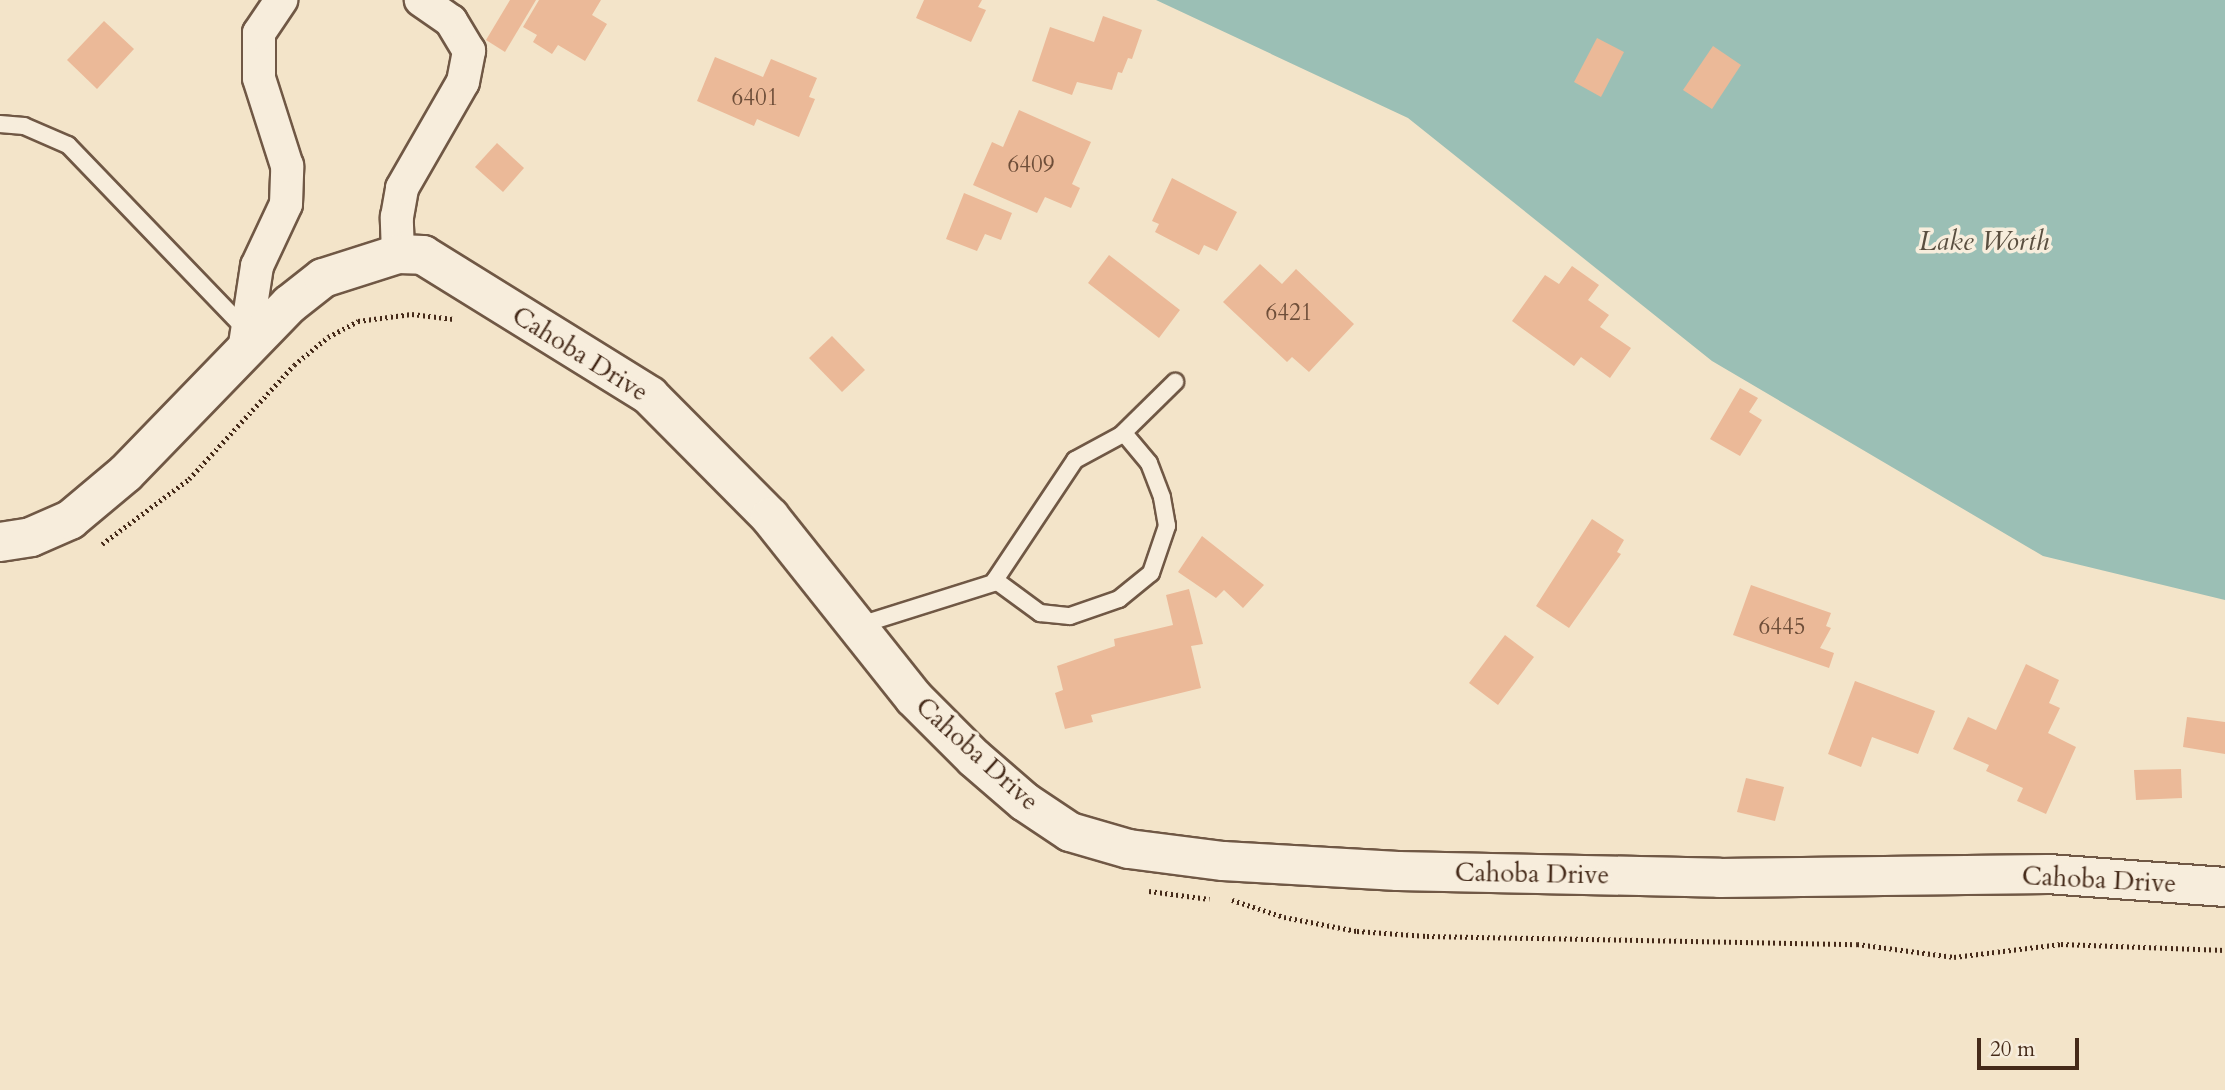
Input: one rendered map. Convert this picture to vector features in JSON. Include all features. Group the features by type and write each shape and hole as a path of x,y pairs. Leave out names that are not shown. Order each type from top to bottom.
{"street":[{"path":"244,340 257,266 286,204 287,166 259,78 259,33 281,0"},
{"path":"398,254 397,218 402,188 463,82 469,51 451,21 421,0"},
{"name":"Cahoba Drive","path":"0,542 31,537 70,520 126,473 244,340 323,278 398,254 423,255 650,396 770,517 914,698 1025,802 1070,832 1129,849 1229,861 1398,870 1720,878 2048,874 2225,887"}],"lane":[{"path":"0,124 24,125 68,145 244,340"},
{"path":"857,626 995,580 1075,460 1124,433 1175,382"},
{"path":"995,580 1040,613 1070,616 1119,599 1151,573 1167,526 1162,497 1149,463 1124,433"}],"path":[{"path":"100,545 134,524 189,479 294,365 328,337 358,321 412,314 457,319"},
{"path":"1145,890 1168,896 1233,900 1284,917 1357,931 1427,936 1857,944 1954,957 2061,944 2225,950"}],"water":[{"name":"Lake Worth","path":"1156,0 2225,0 2225,600 2043,556 1712,361 1408,118"}],"building":[{"path":"510,0 536,0 505,52 486,40"},
{"path":"539,0 601,0 592,15 607,24 585,61 558,45 552,54 533,42 537,35 523,27"},
{"path":"924,0 982,0 978,7 986,10 971,42 916,18"},
{"path":"1103,16 1142,30 1132,59 1128,58 1122,73 1118,72 1112,90 1077,82 1072,95 1032,81 1050,27 1094,42"},
{"path":"104,21 134,49 97,89 67,60"},
{"path":"1597,38 1624,52 1601,97 1574,82"},
{"path":"1713,46 1741,65 1712,109 1683,90"},
{"path":"715,57 763,77 771,59 817,78 809,97 815,99 799,137 757,119 754,126 697,101"},
{"path":"1019,110 1091,142 1072,184 1080,188 1071,208 1045,197 1037,213 973,185 992,142 1003,147"},
{"path":"497,143 524,168 503,192 475,167"},
{"path":"1172,178 1237,212 1217,251 1204,245 1199,255 1155,232 1159,224 1152,221"},
{"path":"964,193 1012,213 1001,240 985,234 977,251 946,239"},
{"path":"1109,255 1180,310 1159,338 1088,283"},
{"path":"1260,264 1282,284 1296,269 1354,324 1309,372 1292,357 1287,362 1223,302"},
{"path":"1572,266 1599,285 1588,300 1609,315 1600,327 1631,348 1610,378 1581,357 1574,366 1512,321 1545,275 1559,284"},
{"path":"832,336 865,370 842,392 809,358"},
{"path":"1740,388 1758,398 1749,412 1762,420 1740,456 1710,439"},
{"path":"1592,519 1624,540 1617,552 1621,554 1569,628 1536,606"},
{"path":"1202,536 1264,585 1243,608 1224,590 1216,598 1178,572"},
{"path":"1751,585 1831,613 1826,626 1831,628 1820,648 1834,653 1829,668 1733,635"},
{"path":"1189,589 1203,644 1191,646 1201,688 1091,715 1093,722 1065,729 1055,693 1063,690 1057,666 1115,646 1114,639 1173,625 1166,595"},
{"path":"1505,635 1534,657 1498,705 1469,683"},
{"path":"2026,664 2059,680 2049,703 2060,708 2048,733 2076,747 2046,814 2017,801 2023,788 1986,771 1989,765 1953,749 1968,717 1996,730"},
{"path":"1855,681 1935,711 1918,754 1872,737 1861,767 1828,754"},
{"path":"2187,717 2225,722 2225,754 2183,747"},
{"path":"2181,769 2182,798 2136,800 2134,770"},
{"path":"1746,778 1784,787 1775,821 1737,812"}]}
